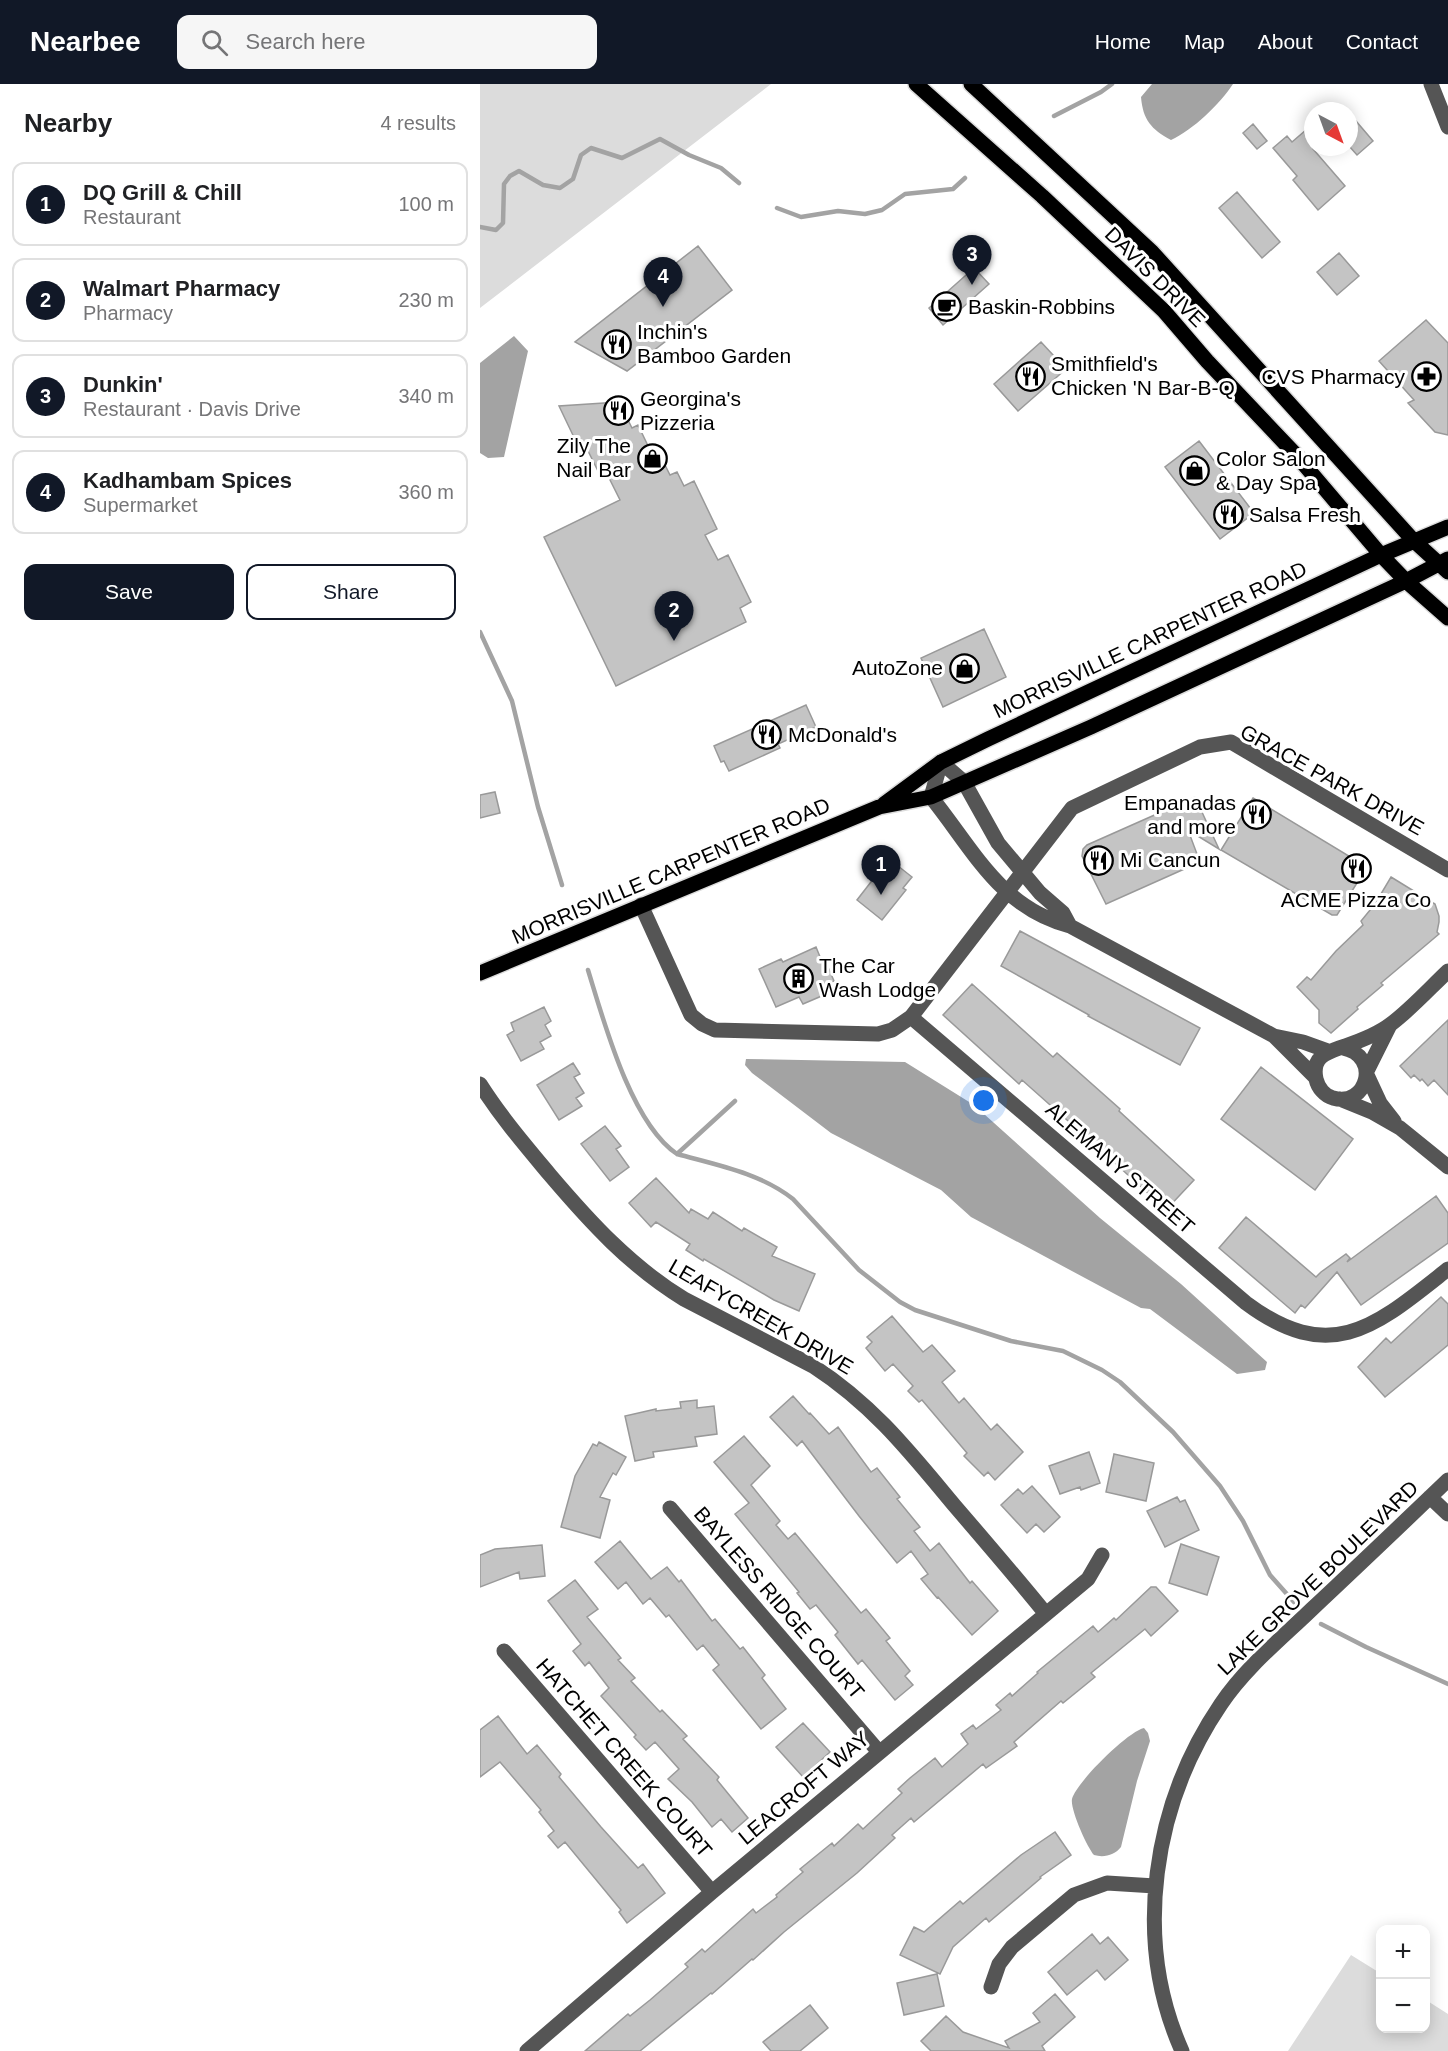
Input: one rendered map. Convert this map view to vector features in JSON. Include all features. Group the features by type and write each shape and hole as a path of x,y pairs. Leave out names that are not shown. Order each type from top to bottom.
{"main road":[{"name":"DAVIS DRIVE","path":"916,84 1042,196 1164,312 1296,455 1381,555 1406,581 1448,618"},
{"name":"DAVIS DRIVE","path":"971,84 1152,252 1413,540 1444,565"},
{"name":"MORRISVILLE CARPENTER ROAD","path":"879,807 941,762 1413,540 1448,527"},
{"name":"MORRISVILLE CARPENTER ROAD","path":"480,974 879,807 931,797 1091,727 1444,565"}],"street":[{"path":"1431,84 1448,127"},
{"name":"GRACE PARK DRIVE","path":"1022,874 1072,808 1200,747 1231,742 1448,870"},
{"path":"1070,926 1063,913 1022,874 998,843 964,782 941,762 931,797 975,858 1007,894 1051,921 1070,926 1274,1036 1357,1053 1363,1059 1380,1103 1400,1128"},
{"path":"641,905 691,1015 702,1024 715,1030 878,1034 892,1030 911,1017 1022,874"},
{"path":"1315,1077 1318,1062 1335,1049 1390,1025 1448,971"},
{"name":"ALEMANY STREET","path":"911,1017 1246,1303 1267,1319 1283,1327 1319,1335 1355,1331 1372,1325 1389,1314 1448,1269"},
{"path":"1340,1099 1348,1098 1361,1090 1390,1025"},
{"path":"1274,1036 1315,1077 1321,1090 1333,1098 1372,1112 1400,1128 1448,1167"},
{"name":"LEAFYCREEK DRIVE","path":"480,1084 513,1131 590,1222 631,1261 664,1287 684,1299 813,1366 871,1410 921,1464 1046,1614"},
{"name":"LAKE GROVE BOULEVARD","path":"1182,2051 1173,2028 1160,1975 1156,1944 1155,1886 1162,1843 1177,1789 1195,1748 1221,1704 1257,1660 1448,1480"},
{"path":"1430,1497 1448,1514"},
{"name":"BAYLESS RIDGE COURT","path":"670,1508 879,1752"},
{"name":"LEACROFT WAY","path":"528,2051 712,1892 1088,1579 1102,1555"},
{"name":"HATCHET CREEK COURT","path":"504,1651 712,1892"},
{"path":"991,1987 999,1964 1012,1947 1074,1895 1107,1883 1155,1886"}],"shaded area":[{"path":"480,84 771,84 480,308"},
{"path":"1152,84 1233,84 1205,116 1171,140 1153,128 1146,118 1141,97"},
{"path":"514,336 528,351 504,457 488,458 480,453 480,363"},
{"path":"746,1059 905,1062 974,1105 1100,1218 1181,1284 1267,1362 1265,1370 1237,1374 1150,1309 1141,1308 971,1217 941,1190 831,1133 752,1073 745,1065"},
{"path":"1144,1728 1150,1741 1137,1781 1121,1847 1109,1855 1094,1855 1080,1828 1072,1799 1103,1759 1126,1739"},
{"path":"1351,1955 1376,1971 1376,2033 1430,2033 1430,2003 1448,2014 1448,2051 1288,2051"}],"building":[{"path":"1358,123 1373,141 1358,154"},
{"path":"1253,124 1267,141 1257,149 1243,133"},
{"path":"1304,132 1304,156 1319,156 1345,186 1318,210 1293,180 1297,176 1273,148 1287,136 1292,142"},
{"path":"1237,192 1280,242 1262,258 1219,208"},
{"path":"698,246 732,290 627,371 575,342"},
{"path":"1339,253 1359,276 1337,295 1317,272"},
{"path":"974,268 989,284 943,325 929,308"},
{"name":"CVS Pharmacy","path":"1426,320 1448,343 1448,435 1435,432 1408,403 1414,400 1379,361"},
{"name":"Smithfield's Chicken 'N Bar-B-Q","path":"1041,342 1066,369 1018,411 994,384"},
{"path":"619,402 632,428 638,425 651,452 657,449 670,475 677,472 684,486 694,481 717,529 705,535 718,560 728,555 751,602 740,608 746,622 616,686 544,537 620,500 607,474 601,477 588,451 582,454 559,406"},
{"path":"1199,441 1254,513 1220,539 1165,467"},
{"name":"AutoZone","path":"984,629 1006,677 943,707 921,658"},
{"name":"McDonald's","path":"806,705 816,727 778,744 780,748 729,771 724,761 721,762 714,746"},
{"path":"495,792 500,813 480,818 480,795"},
{"path":"1195,797 1219,849 1188,830 1200,862 1106,904 1082,856 1083,849 1087,845"},
{"path":"1253,798 1367,867 1337,915 1332,915 1221,850"},
{"path":"893,862 912,877 903,888 906,890 882,920 857,900 881,869 885,872"},
{"path":"1391,877 1435,904 1439,916 1437,932 1439,934 1381,983 1383,985 1331,1033 1319,1023 1319,1010 1297,987 1307,977 1311,980 1363,925 1361,921 1375,904"},
{"path":"1020,931 1200,1028 1180,1065 1001,966"},
{"name":"The Car Wash Lodge","path":"816,947 825,969 828,967 834,981 828,984 831,992 803,1004 799,997 776,1007 759,969 781,959 783,962"},
{"path":"972,984 1053,1057 1057,1053 1194,1180 1166,1210 1022,1080 1019,1084 943,1015"},
{"path":"544,1007 551,1021 545,1025 551,1036 540,1042 544,1049 521,1061 507,1035 514,1031 511,1023"},
{"path":"1448,1020 1448,1095 1434,1080 1428,1086 1414,1075 1411,1078 1400,1066"},
{"path":"573,1063 580,1074 574,1077 584,1093 576,1098 582,1106 559,1120 537,1085"},
{"path":"1261,1067 1353,1139 1315,1190 1221,1119"},
{"path":"605,1126 621,1146 616,1149 629,1167 610,1181 581,1144"},
{"path":"656,1178 689,1213 691,1209 708,1219 713,1212 742,1231 744,1228 777,1247 772,1256 815,1274 799,1311 774,1300 704,1259 703,1261 686,1250 690,1244 656,1222 651,1227 629,1203"},
{"path":"1436,1196 1448,1213 1448,1243 1361,1305 1337,1272 1305,1308 1301,1305 1295,1313 1219,1248 1246,1217 1316,1277 1346,1254 1350,1258 1347,1262"},
{"path":"1441,1297 1448,1304 1448,1345 1385,1397 1358,1367 1386,1338 1391,1343"},
{"path":"892,1316 923,1352 932,1345 955,1371 942,1382 959,1403 964,1398 991,1430 997,1424 1023,1452 995,1480 988,1472 984,1476 964,1456 967,1453 922,1400 919,1402 908,1391 913,1386 893,1364 885,1371 866,1348 872,1342 867,1337"},
{"path":"793,1396 829,1434 838,1427 871,1472 877,1468 900,1497 897,1499 920,1527 914,1531 930,1551 939,1543 970,1583 972,1581 998,1611 972,1635 921,1579 928,1574 911,1551 897,1563 802,1441 797,1446 770,1417"},
{"path":"697,1400 697,1408 714,1406 717,1434 695,1437 697,1446 653,1452 654,1457 635,1461 625,1416 656,1409 656,1411 681,1408 680,1402"},
{"path":"744,1436 770,1466 751,1485 780,1521 776,1525 788,1539 795,1533 861,1613 866,1609 890,1638 886,1641 910,1671 905,1676 913,1685 895,1700 862,1660 858,1664 835,1635 838,1632 816,1605 810,1609 797,1593 799,1592 735,1514 749,1503 714,1462"},
{"path":"599,1442 626,1457 616,1475 613,1473 600,1497 610,1500 600,1538 561,1527 575,1476 593,1444 597,1446"},
{"path":"1089,1452 1100,1483 1060,1494 1049,1466"},
{"path":"1114,1454 1154,1463 1146,1501 1106,1492"},
{"path":"1032,1486 1060,1517 1044,1532 1036,1524 1027,1533 1001,1505 1018,1489 1023,1494"},
{"path":"1177,1497 1180,1502 1185,1500 1199,1530 1165,1547 1147,1511"},
{"path":"620,1541 651,1579 667,1567 679,1582 681,1580 712,1621 715,1619 740,1649 743,1647 765,1675 762,1678 786,1709 761,1729 713,1670 719,1665 703,1645 697,1650 669,1615 666,1617 650,1598 643,1604 626,1582 618,1589 595,1562"},
{"path":"1181,1544 1219,1557 1207,1595 1169,1583"},
{"path":"542,1545 545,1576 520,1579 519,1572 480,1587 480,1555 495,1549"},
{"path":"575,1580 598,1609 587,1617 621,1658 618,1660 635,1678 631,1681 687,1736 683,1739 719,1777 717,1780 748,1818 732,1832 721,1819 712,1827 692,1802 668,1779 679,1769 655,1742 646,1750 634,1737 636,1735 601,1696 609,1688 589,1662 585,1666 573,1651 581,1644 548,1601"},
{"path":"1151,1587 1156,1587 1178,1611 1151,1636 1145,1629 1091,1673 1095,1677 1063,1703 1061,1701 1014,1742 1017,1746 986,1768 983,1764 914,1822 911,1818 892,1835 895,1838 857,1873 640,2051 585,2051 688,1967 685,1964 702,1949 705,1952 753,1909 756,1913 777,1897 776,1895 803,1872 800,1869 832,1843 834,1846 858,1824 863,1829 902,1793 898,1789 935,1758 942,1767 968,1744 961,1734 973,1725 976,1729 1001,1710 996,1705 1010,1693 1012,1696 1037,1672 1093,1626 1098,1632 1114,1618 1116,1620"},
{"path":"498,1716 527,1754 537,1745 561,1774 559,1777 601,1827 638,1868 643,1864 665,1893 627,1923 619,1912 621,1910 565,1842 558,1848 548,1836 554,1831 539,1812 541,1810 500,1762 480,1777 480,1730"},
{"path":"803,1723 830,1752 803,1777 776,1747"},
{"path":"1055,1832 1071,1855 1040,1877 989,1922 986,1918 953,1947 940,1974 900,1955 914,1927 924,1932 960,1901 963,1904 1021,1855"},
{"path":"1092,1934 1100,1944 1108,1937 1128,1960 1105,1980 1097,1970 1067,1995 1048,1972"},
{"path":"937,1974 944,2006 904,2015 897,1983"},
{"path":"1055,1994 1075,2017 1042,2046 1045,2051 931,2051 921,2041 946,2016 963,2032 1009,2048 1005,2041 1040,2022 1033,2013"},
{"path":"810,2005 828,2028 800,2051 771,2051 763,2042"}],"waterway":[{"path":"1054,116 1112,84"},
{"path":"480,227 496,230 503,223 504,184 510,176 519,171 543,185 560,188 573,179 581,155 591,148 622,158 660,139 689,155 721,168 739,183"},
{"path":"777,208 801,217 838,211 865,214 882,210 905,194 953,189 965,178"},
{"path":"480,632 512,701 538,807 562,885"},
{"path":"588,970 611,1043 633,1096 661,1139 677,1154 738,1171 780,1190 793,1199 859,1270 900,1302 915,1310 1011,1341 1063,1351 1102,1370 1120,1382 1173,1432 1220,1486 1243,1521 1270,1575 1294,1602"},
{"path":"677,1154 735,1101"},
{"path":"1321,1624 1448,1684"}],"place":[{"name":"Dunkin'","path":"972,285"},
{"name":"Kadhambam Spices","path":"663,307"},
{"name":"Baskin-Robbins","path":"947,307"},
{"name":"Inchin's Bamboo Garden","path":"616,344"},
{"name":"Smithfield's Chicken 'N Bar-B-Q","path":"1030,376"},
{"name":"CVS Pharmacy","path":"1426,377"},
{"name":"Georgina's Pizzeria","path":"619,411"},
{"name":"Zily The Nail Bar","path":"652,458"},
{"name":"Color Salon & Day Spa","path":"1195,471"},
{"name":"Salsa Fresh","path":"1228,515"},
{"name":"Walmart Pharmacy","path":"674,641"},
{"name":"AutoZone","path":"964,668"},
{"name":"McDonald's","path":"767,735"},
{"name":"Empanadas and more","path":"1257,815"},
{"name":"Mi Cancun","path":"1099,860"},
{"name":"ACME Pizza Co","path":"1356,869"},
{"name":"DQ Grill & Chill","path":"881,895"},
{"name":"The Car Wash Lodge","path":"798,978"}]}
